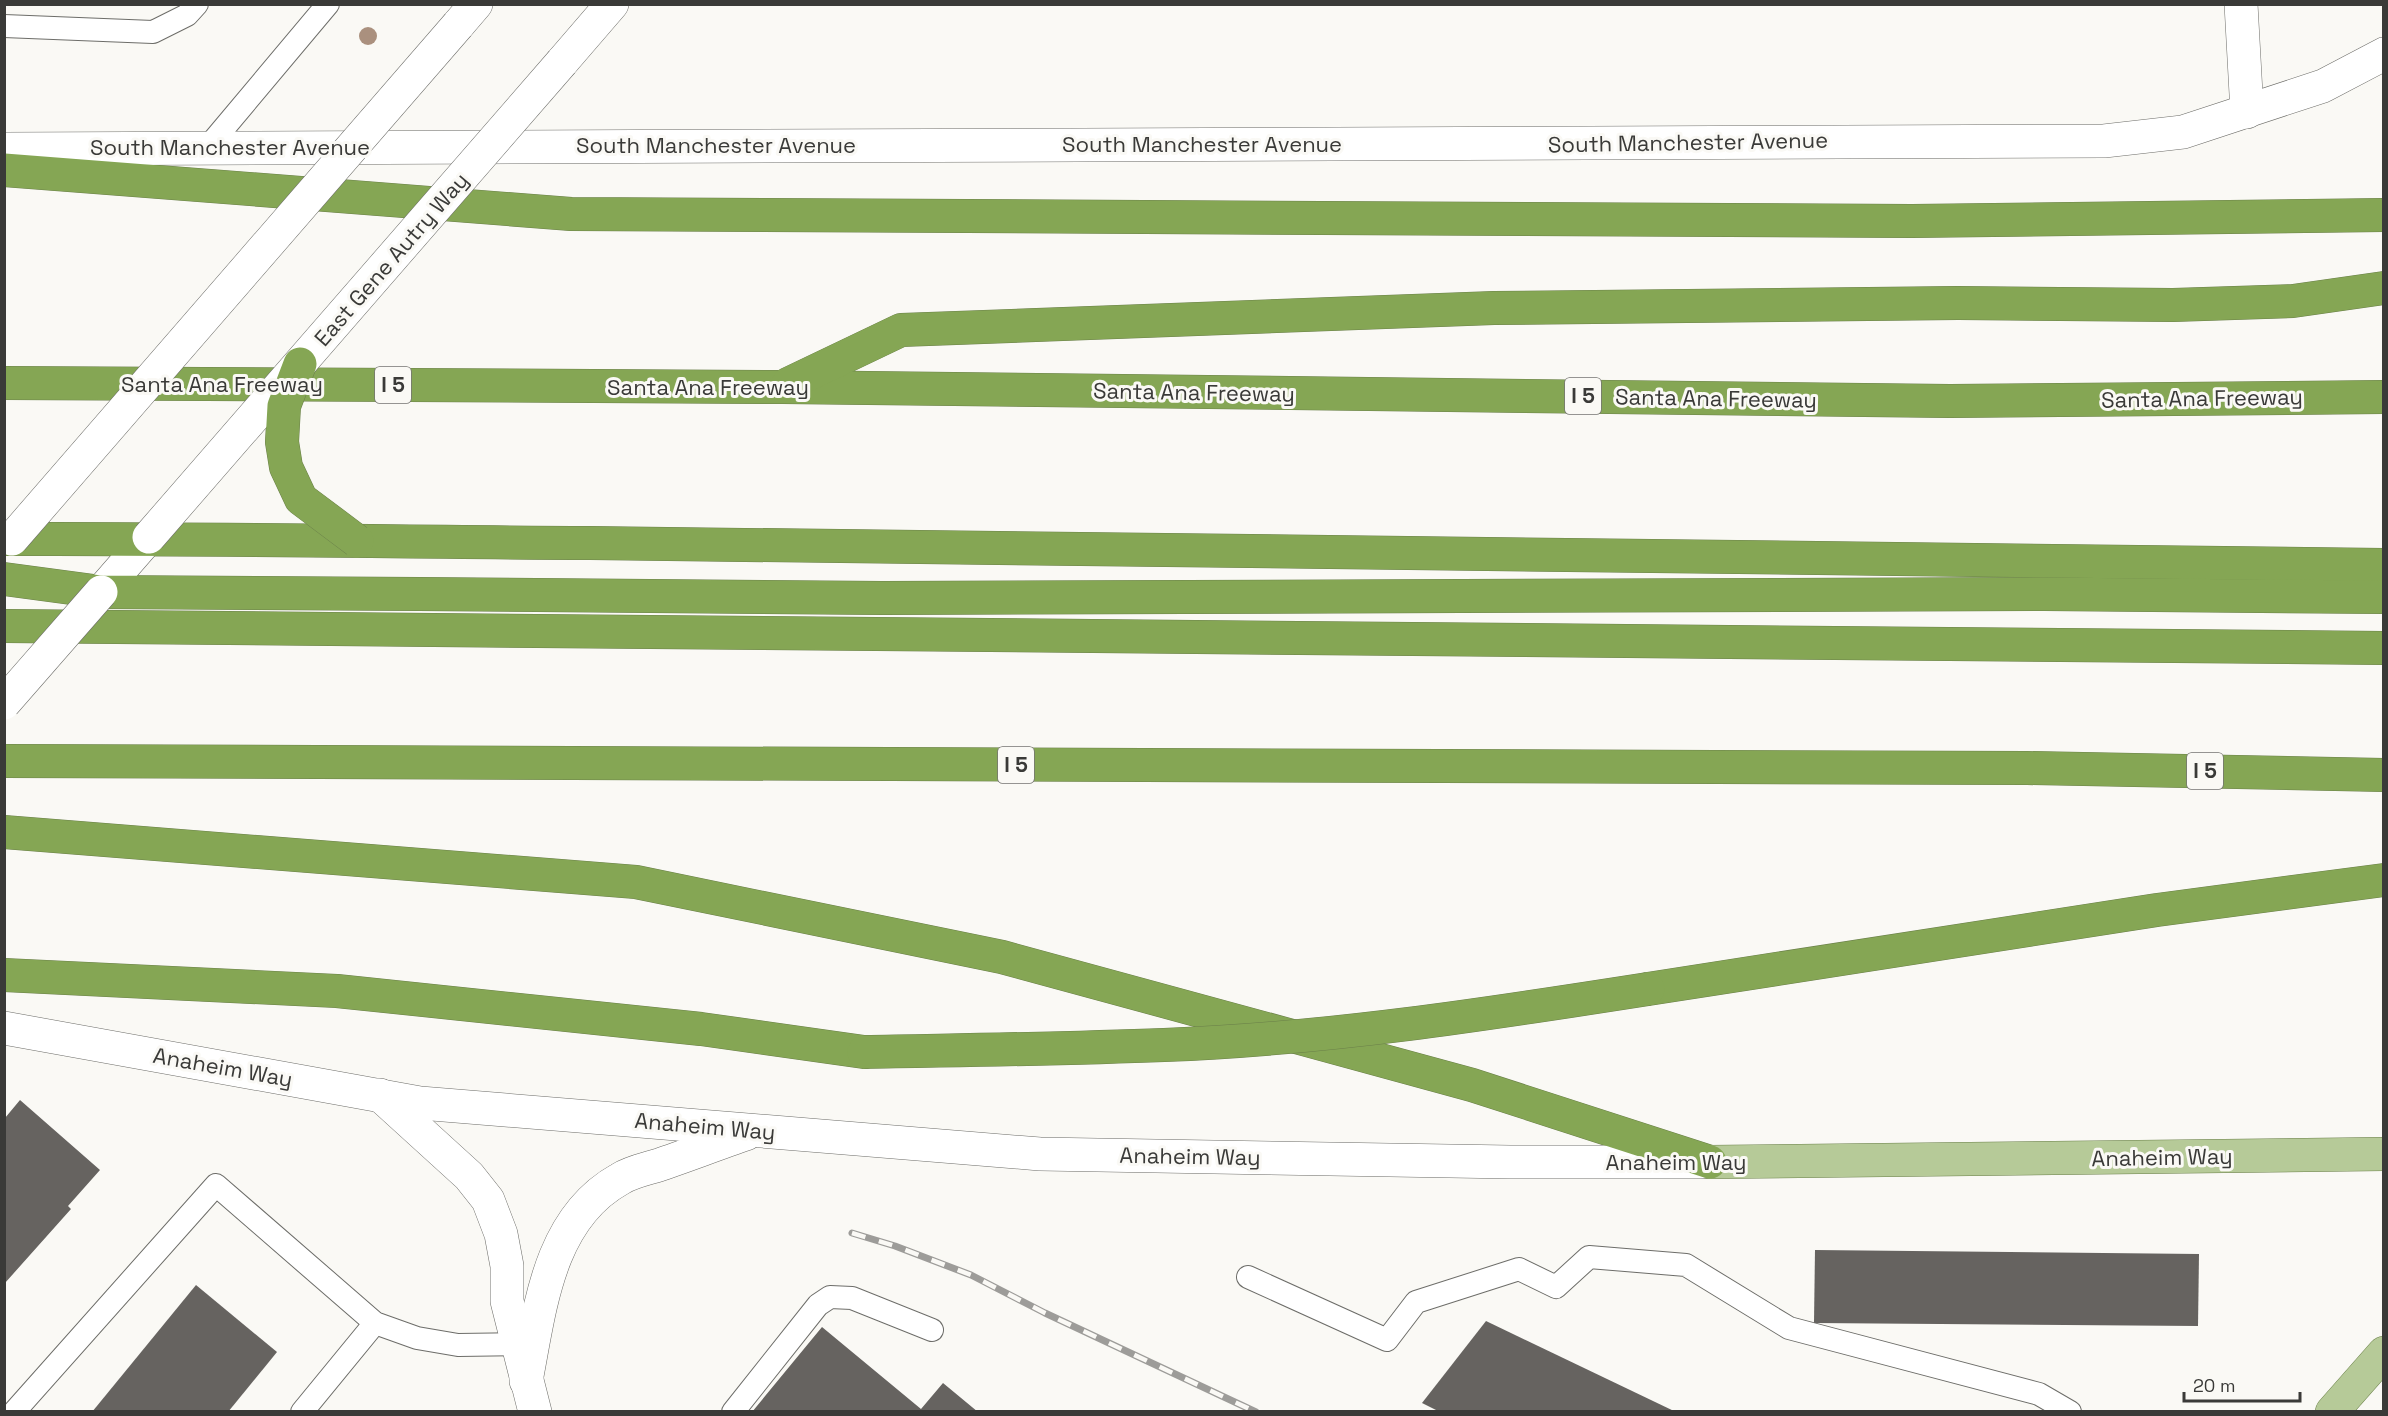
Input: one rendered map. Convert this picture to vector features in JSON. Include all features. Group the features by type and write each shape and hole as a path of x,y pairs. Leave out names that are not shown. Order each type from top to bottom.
{"highway":[{"path":"4,170 571,214 1912,221 2384,215"},
{"path":"782,387 901,330 1494,308 1958,303 2173,305 2293,301 2384,288"},
{"path":"300,363 284,406 282,442 286,467 301,499 357,542"},
{"name":"Santa Ana Freeway","path":"4,383 782,387 1950,400 2384,397"},
{"path":"7,542 149,537 357,542 1324,548 2384,565"},
{"path":"4,579 101,592 872,597 2008,594 2384,597"},
{"path":"4,626 2384,648"},
{"name":"I 5","path":"4,761 2015,768 2384,775"},
{"path":"4,832 636,882 1002,957 1472,1085 1710,1162"},
{"path":"4,975 337,991 701,1029 864,1052 1166,1045 1299,1036 1478,1016 2157,910 2384,880"}],"main road":[{"name":"East Gene Autry Way","path":"4,704 612,4"},
{"path":"2241,4 2247,112"},
{"path":"7,542 467,14"},
{"name":"South Manchester Avenue","path":"4,149 1055,143 1437,145 1724,140 2104,141 2183,132 2323,86 2384,54"},
{"name":"Anaheim Way","path":"4,1028 420,1103 1040,1154 1498,1162 1710,1162 2384,1154"},
{"path":"380,1095 469,1176 488,1200 501,1234 507,1266 507,1301 525,1344"},
{"path":"535,1412 526,1381 525,1344 554,1257 580,1215 597,1196 620,1179 757,1130"},
{"path":"2332,1412 2384,1353"}],"lane":[{"path":"4,26 153,32 187,15 197,4"},
{"path":"208,147 328,4"},
{"path":"14,1412 216,1185 375,1323 417,1338 458,1345 525,1344"},
{"path":"1248,1277 1387,1340 1416,1302 1519,1269 1557,1287 1589,1257 1686,1265 1789,1328 2039,1394 2070,1412"},
{"path":"733,1412 818,1305 830,1297 852,1298 932,1330"},
{"path":"302,1412 375,1323"}],"building":[{"path":"20,1100 100,1170 68,1206 71,1209 5,1283 5,1118"},
{"path":"1815,1250 2199,1254 2198,1326 1814,1323"},
{"path":"196,1285 277,1352 228,1412 92,1412"},
{"path":"1486,1321 1676,1412 1440,1412 1422,1403"},
{"path":"822,1327 921,1409 943,1383 978,1412 752,1412"}],"railway":[{"path":"852,1233 895,1246 971,1275 1045,1313 1256,1412"}]}
